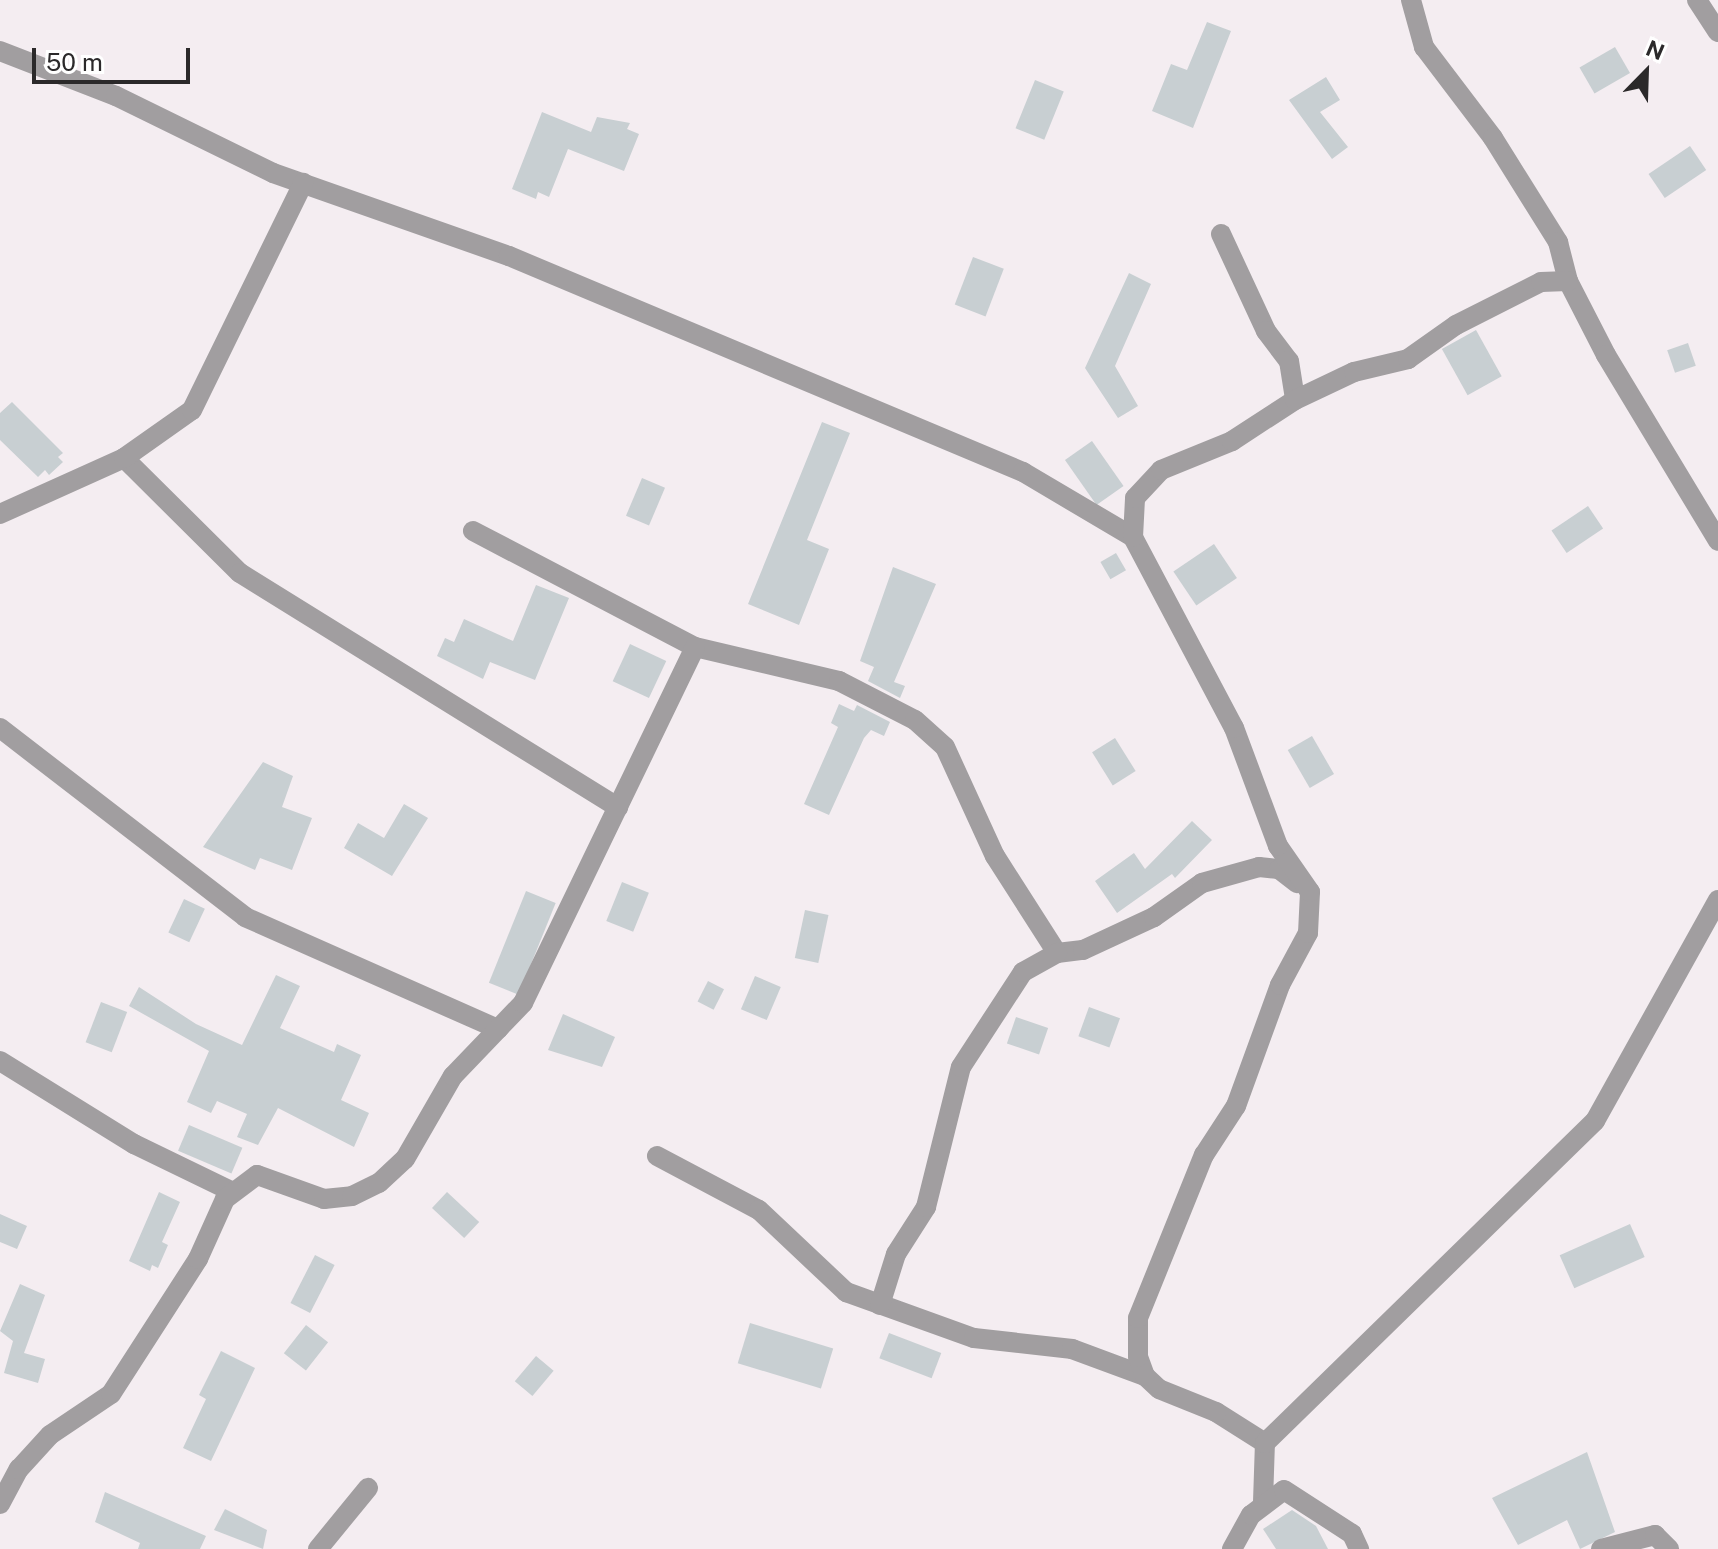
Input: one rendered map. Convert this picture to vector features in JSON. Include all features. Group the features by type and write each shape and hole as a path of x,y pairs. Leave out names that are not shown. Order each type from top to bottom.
{"street":[{"path":"1411,0 1424,47 1493,138 1558,242 1568,281 1606,355 1718,541"},
{"path":"1697,0 1718,32"},
{"path":"0,51 116,96 303,183 509,256 1023,472 1133,537"},
{"path":"0,514 124,458 192,410 303,183"},
{"path":"1221,234 1266,331 1289,361 1295,400"},
{"path":"1145,1376 1138,1357 1138,1318 1204,1155 1236,1106 1280,985 1308,933 1310,892 1278,846 1234,728 1133,537 1135,498 1161,470 1232,441 1295,400 1354,372 1408,359 1456,325 1541,282 1568,281"},
{"path":"124,458 240,573 618,807"},
{"path":"473,531 695,647 839,681 915,720 945,747 995,856 1057,953"},
{"path":"0,1504 19,1469 50,1435 111,1394 198,1259 208,1227 233,1192 257,1175 324,1199 352,1196 379,1183 405,1159 453,1076 523,1003 695,647"},
{"path":"0,728 245,917 498,1029"},
{"path":"880,1305 896,1254 926,1207 961,1067 1023,972 1057,953 1083,950 1154,917 1202,883 1259,867 1279,869 1310,892"},
{"path":"1263,1502 1265,1443 1595,1121 1718,900"},
{"path":"0,1061 134,1144 233,1192"},
{"path":"657,1156 759,1210 846,1292 974,1338 1072,1349 1145,1376 1159,1389 1216,1412 1265,1443"},
{"path":"318,1549 368,1488"},
{"path":"1232,1549 1263,1502 1284,1490 1300,1497 1352,1534 1359,1549"},
{"path":"1601,1549 1655,1535 1669,1549"}],"building":[{"path":"1207,22 1231,31 1193,128 1152,111 1171,64 1187,70"},
{"path":"1615,47 1630,73 1594,93 1579,68"},
{"path":"1326,77 1340,100 1320,112 1348,147 1332,159 1289,100"},
{"path":"1035,80 1064,92 1044,140 1016,128"},
{"path":"542,112 591,132 597,117 630,123 627,129 639,134 624,171 568,149 549,197 538,192 536,199 512,189"},
{"path":"1690,146 1706,170 1665,198 1649,174"},
{"path":"973,257 1004,269 986,316 955,305"},
{"path":"1129,273 1151,284 1115,366 1138,406 1118,418 1085,368"},
{"path":"1476,330 1502,376 1468,395 1442,349"},
{"path":"1688,343 1696,366 1675,373 1667,350"},
{"path":"12,402 63,453 58,457 63,462 49,475 45,470 38,477 0,440 0,413"},
{"path":"822,422 850,433 807,540 829,549 799,625 748,604"},
{"path":"1092,441 1124,486 1097,505 1065,460"},
{"path":"642,478 665,488 649,526 626,516"},
{"path":"1588,506 1603,528 1567,553 1552,531"},
{"path":"1214,544 1237,578 1196,605 1173,571"},
{"path":"1116,553 1126,570 1110,579 1100,562"},
{"path":"893,567 936,584 894,682 905,686 900,698 868,681 874,667 860,661"},
{"path":"536,585 569,598 535,680 490,662 483,679 437,656 445,638 454,642 464,619 513,641"},
{"path":"630,644 666,661 649,698 613,681"},
{"path":"839,704 854,711 857,705 890,722 884,736 871,730 864,738 829,815 804,804 838,727 831,723"},
{"path":"1312,736 1334,774 1310,788 1288,750"},
{"path":"1115,738 1136,771 1113,785 1092,752"},
{"path":"263,762 293,776 282,807 312,818 292,870 260,858 255,870 203,847"},
{"path":"404,804 428,818 392,876 344,848 358,823 384,838"},
{"path":"1192,821 1212,840 1175,878 1172,874 1117,913 1095,881 1134,853 1145,869"},
{"path":"622,882 649,893 633,932 606,921"},
{"path":"526,891 556,903 519,995 489,983"},
{"path":"184,899 205,909 189,942 168,933"},
{"path":"805,910 828,915 818,963 795,958"},
{"path":"276,975 300,986 280,1028 334,1052 337,1044 361,1055 341,1100 369,1113 354,1147 278,1108 258,1145 237,1137 247,1114 217,1101 211,1113 187,1102 209,1051 129,1006 139,987 196,1024 242,1045"},
{"path":"755,976 781,987 767,1020 741,1009"},
{"path":"708,981 724,989 714,1010 698,1001"},
{"path":"101,1002 127,1012 112,1052 86,1042"},
{"path":"1089,1007 1120,1018 1109,1047 1078,1036"},
{"path":"563,1014 615,1037 602,1067 548,1050"},
{"path":"1016,1017 1048,1028 1039,1055 1007,1043"},
{"path":"189,1125 242,1148 231,1173 178,1151"},
{"path":"159,1192 180,1202 162,1242 168,1245 158,1268 152,1265 150,1271 129,1261"},
{"path":"447,1192 479,1222 464,1238 432,1208"},
{"path":"0,1214 27,1226 17,1249 0,1242"},
{"path":"1630,1224 1645,1257 1574,1288 1560,1255"},
{"path":"315,1255 335,1265 310,1313 290,1303"},
{"path":"20,1284 45,1295 24,1353 45,1359 38,1383 4,1373 13,1341 0,1331"},
{"path":"750,1323 833,1348 821,1389 738,1363"},
{"path":"306,1325 328,1342 306,1371 284,1353"},
{"path":"889,1333 941,1353 932,1378 879,1358"},
{"path":"221,1351 255,1368 211,1461 183,1448 206,1399 199,1395"},
{"path":"536,1356 554,1371 532,1396 515,1381"},
{"path":"1587,1452 1615,1532 1580,1549 1567,1520 1518,1545 1492,1498"},
{"path":"105,1492 206,1536 200,1549 138,1549 140,1543 95,1522"},
{"path":"225,1509 267,1530 263,1549 214,1530"},
{"path":"1292,1510 1316,1526 1328,1549 1276,1549 1263,1529"}]}
